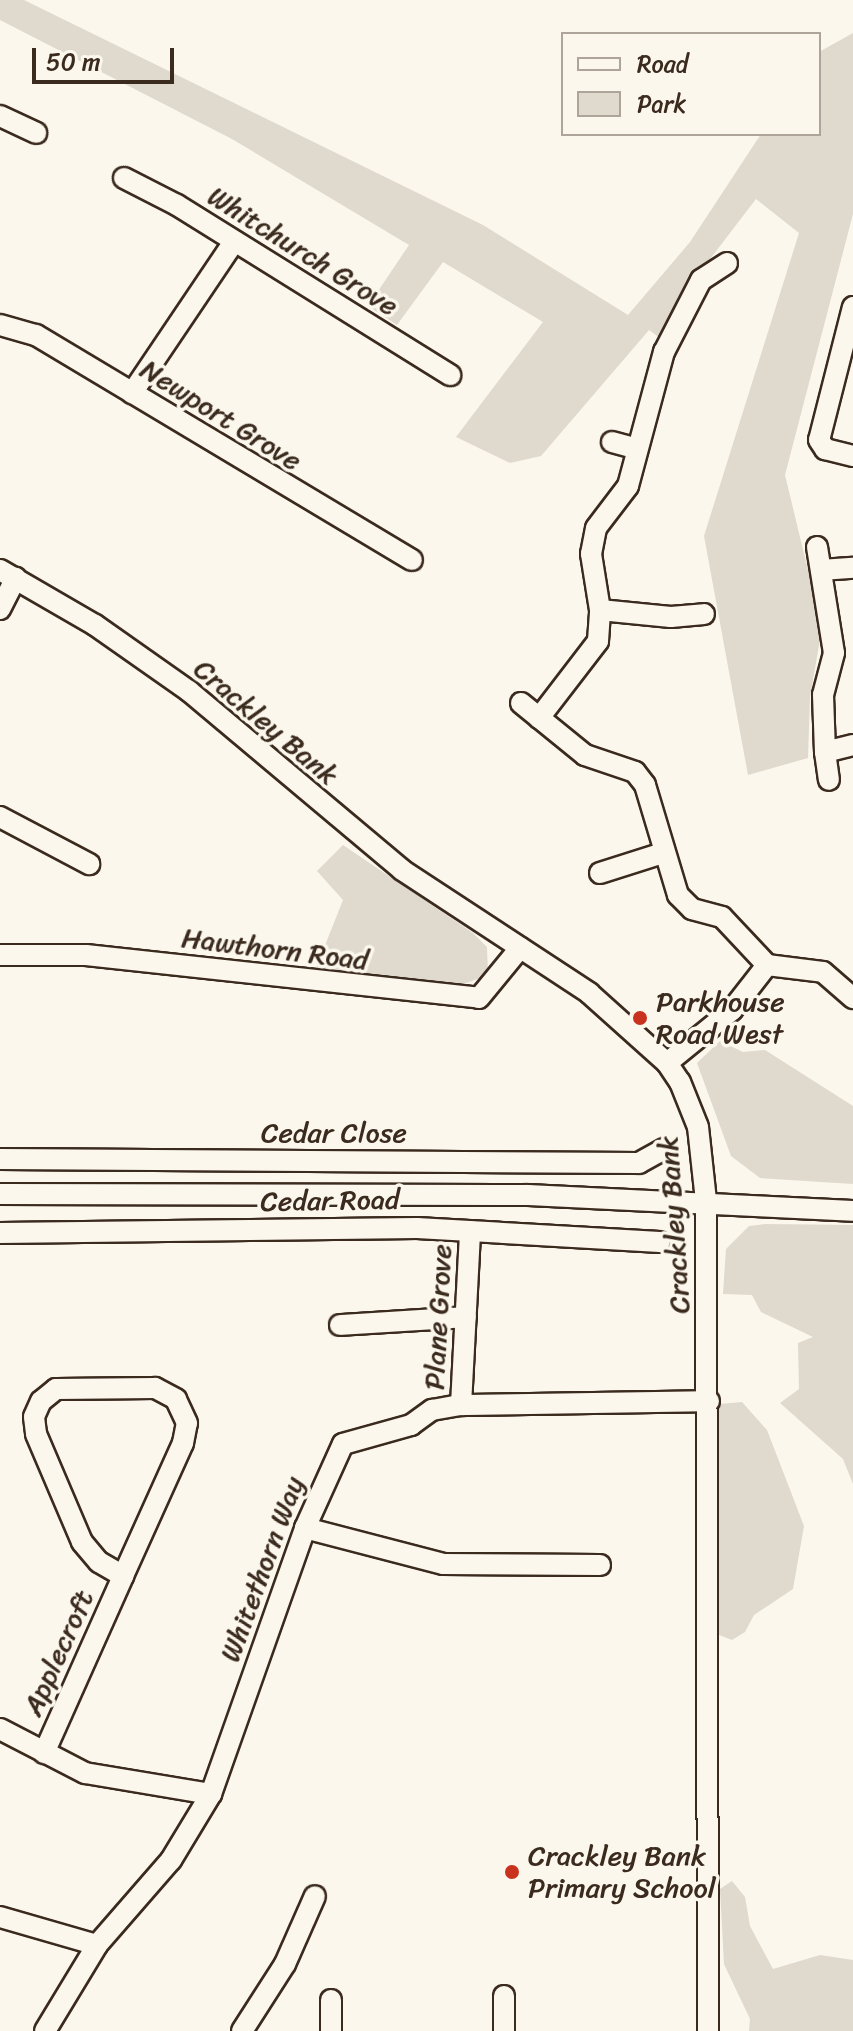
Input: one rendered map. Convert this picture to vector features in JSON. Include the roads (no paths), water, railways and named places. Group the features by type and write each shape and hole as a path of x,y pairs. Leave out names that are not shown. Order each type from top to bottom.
{"street":[{"path":"0,116 36,133"},
{"name":"Whitchurch Grove","path":"124,178 177,205 233,243 450,375"},
{"path":"132,393 233,243"},
{"path":"539,718 598,641 600,610 593,541 596,528 628,486 634,448 664,352 701,280 727,263"},
{"path":"853,307 819,440 825,449 853,456"},
{"name":"Newport Grove","path":"0,325 36,335 412,560"},
{"path":"612,442 634,448"},
{"path":"817,547 834,653 822,704 829,780"},
{"path":"821,570 853,568"},
{"path":"0,609 8,574"},
{"name":"Crackley Bank","path":"8,574 189,691 402,870 589,993 667,1063 698,1127 706,1201 709,1401 708,2031"},
{"path":"600,610 671,617 704,614"},
{"path":"521,703 585,755 635,772 645,785 663,853 684,903 722,917 767,965 823,972 853,998"},
{"path":"825,752 853,745"},
{"path":"0,817 89,864"},
{"path":"600,873 663,853"},
{"name":"Hawthorn Road","path":"0,955 86,955 479,998 520,948"},
{"path":"667,1063 732,1010 767,965"},
{"name":"Cedar Close","path":"0,1159 639,1163 664,1149"},
{"name":"Cedar Road","path":"245,1194 246,1160"},
{"name":"Cedar Road","path":"0,1194 245,1194 706,1201"},
{"path":"706,1201 853,1211"},
{"name":"Cedar Road","path":"0,1233 470,1231 650,1235"},
{"name":"Plane Grove","path":"461,1405 470,1231"},
{"path":"340,1325 466,1317"},
{"name":"Applecroft","path":"44,1753 123,1576 187,1423 176,1399 155,1388 56,1389 41,1401 34,1417 36,1434 82,1542 99,1562 123,1576"},
{"name":"Whitethorn Way","path":"45,2031 97,1945 171,1860 211,1794 305,1528 343,1444 411,1425 432,1410 461,1405 709,1401"},
{"path":"305,1528 443,1564 600,1565"},
{"path":"0,1729 85,1773 211,1794"},
{"path":"242,2031 285,1964 315,1896"},
{"path":"0,1917 97,1945"},
{"path":"504,1996 504,2031"},
{"path":"331,2000 331,2031"}],"place":[{"name":"Parkhouse Road West","path":"640,1018"},
{"name":"Crackley Bank Primary School","path":"512,1872"}]}
